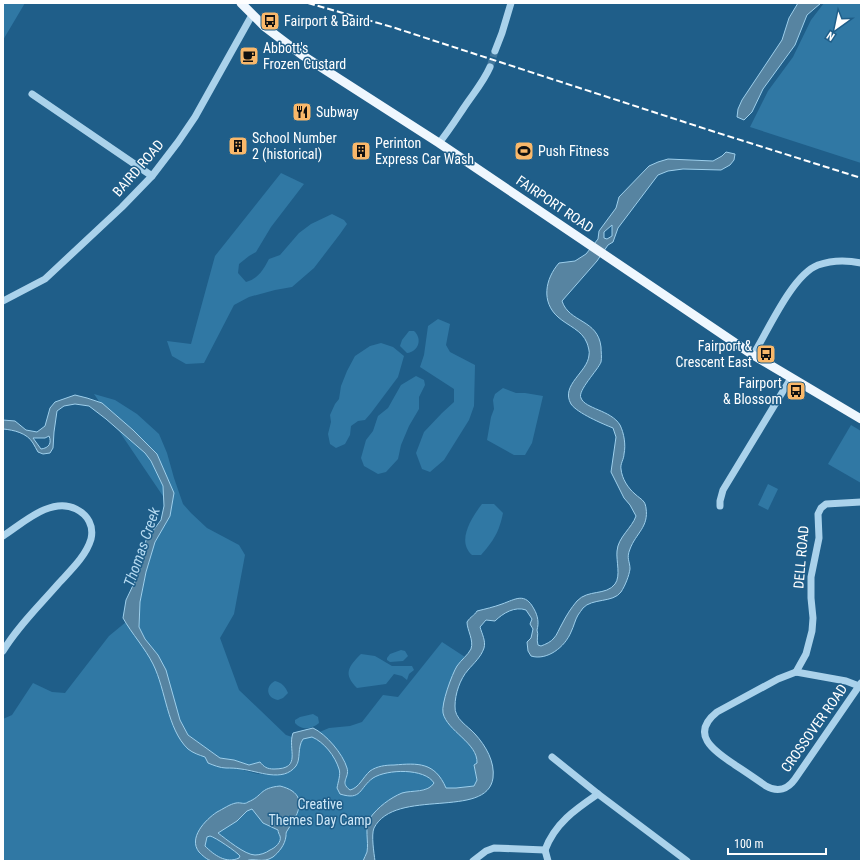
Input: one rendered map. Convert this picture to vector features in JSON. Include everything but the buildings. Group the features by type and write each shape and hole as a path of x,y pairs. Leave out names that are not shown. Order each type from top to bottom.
{"main road":[{"name":"FAIRPORT ROAD","path":"241,3 252,16 297,51 439,143 753,355 861,419"}],"street":[{"path":"495,52 511,3"},
{"name":"BAIRD ROAD","path":"3,301 46,278 122,207 152,176 180,140 195,117 252,16"},
{"path":"439,143 450,130 461,111 485,79 490,67"},
{"path":"32,94 152,176"},
{"path":"753,355 794,286 806,273 818,265 833,261 852,261 861,263"},
{"path":"720,506 723,490 791,378"},
{"name":"DELL ROAD","path":"796,672 806,654 812,630 813,618 810,583 819,538 819,511 826,504 861,502"},
{"path":"3,536 30,517 48,508 62,506 72,507 82,513 90,522 92,532 89,544 80,560 25,622 3,651"},
{"name":"CROSSOVER ROAD","path":"796,672 860,684 795,780 785,788 773,789 766,786 713,749 705,738 705,730 710,718 717,712 778,679 796,672"},
{"path":"552,757 598,794 688,861"},
{"path":"548,861 546,850 554,832 566,818 598,794"},
{"path":"473,861 486,851 494,848 546,850"}],"green space":[{"path":"3,3 25,3 3,40"},
{"path":"824,3 861,3 861,163 750,127 768,91 793,57 811,20"},
{"path":"281,173 304,184 271,227 256,252 239,264 238,273 246,282 254,279 269,259 280,255 299,233 311,224 332,214 344,220 347,224 314,268 292,287 249,297 234,305 204,363 186,364 172,356 167,341 191,344 215,256"},
{"path":"438,319 450,324 446,345 450,352 475,365 474,406 469,420 444,460 430,472 422,469 416,453 424,432 454,402 454,389 420,367 424,355 428,326"},
{"path":"409,331 414,331 417,334 419,341 414,350 407,353 400,346 402,340"},
{"path":"381,343 393,347 404,356 398,377 365,420 358,421 351,426 350,435 345,444 336,448 330,444 328,434 331,422 330,415 339,399 341,386 347,371 355,356 370,346"},
{"path":"416,376 424,380 425,385 419,397 419,409 409,426 401,445 398,459 386,472 378,474 364,466 361,458 366,440 373,431 378,416 388,408 401,385"},
{"path":"503,388 516,393 543,396 532,443 525,455 514,455 487,440 494,409 493,400 495,394"},
{"path":"94,394 115,400 137,414 159,434 167,453 183,504 207,528 239,545 245,555 234,614 220,638 239,690 286,735 292,737 291,742 293,754 291,762 288,765 280,769 267,769 260,762 249,765 234,760 220,758 188,735 180,720 158,655 145,639 139,627 140,602 146,572 155,542 170,516 171,508"},
{"path":"851,425 861,431 861,483 828,464"},
{"path":"768,484 778,489 768,510 758,505"},
{"path":"482,504 494,504 503,513 498,531 489,545 481,555 472,555 467,549 465,536 470,522"},
{"name":"Creative Themes Day Camp","path":"126,622 149,655 155,667 176,732 197,754 205,757 208,763 225,768 232,767 258,774 277,775 298,764 299,745 303,739 329,728 350,726 362,722 383,695 398,697 442,642 465,657 458,665 449,723 467,742 474,753 477,763 474,765 477,780 474,786 430,788 403,793 367,832 367,852 363,861 3,861 3,719 12,715 33,683 52,692 65,693 109,636"},
{"path":"401,650 405,651 408,656 403,661 390,662 387,660 390,654"},
{"path":"361,654 375,656 392,666 412,666 414,670 409,674 407,680 402,676 394,674 386,684 357,688 350,679 349,671 350,667"},
{"path":"275,681 283,685 288,693 283,698 278,700 271,697 268,692 268,689"},
{"path":"313,714 318,717 319,723 313,727 304,728 295,723 295,720 300,717"}],"shaded area":[{"path":"798,3 821,3 807,15 795,45 763,89 752,112 744,120 737,117 738,109 742,100 782,40 789,18"},
{"path":"726,152 735,154 734,160 730,165 721,170 683,169 668,171 658,175 618,228 613,242 608,245 597,261 562,301 571,314 595,331 599,338 601,347 601,362 582,391 581,398 583,402 588,405 611,416 620,425 625,443 621,467 622,473 624,480 632,492 644,503 646,508 646,520 630,549 628,558 630,569 627,581 621,592 613,598 592,603 583,608 577,617 568,638 555,652 549,655 537,657 531,656 528,651 527,642 531,638 533,629 530,624 532,619 526,610 518,609 509,611 495,621 486,620 480,627 484,640 484,648 460,682 455,701 455,711 462,722 479,739 489,754 493,766 493,778 487,791 475,798 419,805 401,809 385,816 373,831 375,861 363,861 367,852 367,826 373,814 384,803 402,793 424,790 428,788 434,783 429,778 414,772 387,773 373,778 356,795 347,796 340,794 337,788 340,771 335,759 321,742 312,737 303,739 301,742 296,766 291,771 277,775 219,767 208,763 205,757 188,749 181,741 171,720 153,664 123,618 126,600 137,577 146,540 161,520 164,506 163,486 151,461 145,453 89,406 75,404 64,406 57,411 53,448 50,453 43,454 38,452 34,444 24,434 3,429 3,420 15,421 26,430 37,432 45,426 50,408 55,402 75,395 102,403 133,430 157,454 174,493 170,516 155,542 146,572 140,602 139,627 145,639 158,655 166,670 180,720 188,735 220,758 234,760 249,765 260,762 269,769 274,769 288,766 291,762 293,733 313,728 328,740 342,757 348,771 345,785 350,790 356,787 373,769 403,764 425,766 431,769 442,779 446,788 474,786 477,780 474,765 477,763 476,756 468,743 450,726 443,713 445,696 452,675 472,646 467,622 477,611 520,598 527,600 531,604 536,614 538,622 538,645 541,646 550,642 556,635 573,606 581,597 607,590 615,584 618,577 618,546 622,537 636,516 624,498 611,472 616,437 613,428 584,414 571,404 569,391 587,361 589,351 587,343 582,335 558,317 553,311 547,298 548,283 554,269 559,263 575,261 586,254 598,239 599,231 616,208 619,197 649,166 668,159 713,161","holes":["612,225 612,236 607,239 604,238 604,232","49,436 49,445 46,448 41,449 33,438 45,438"]},
{"path":"280,786 287,788 296,794 299,808 286,832 283,845 273,857 265,860 219,862 208,860 199,852 195,841 197,835 203,824 212,815 231,804 247,803 268,788","holes":["252,809 263,823 278,830 280,838 279,843 274,848 257,855 241,850 218,833 237,821 247,811","210,836 235,851 240,856 239,858 229,860 220,858 212,853 205,846 207,837"]}],"tunnel":[{"path":"490,67 495,51"}],"railway":[{"path":"308,3 392,27 861,178"}],"place":[{"name":"Fairport & Baird","path":"270,21"},
{"name":"Abbott's Frozen Custard","path":"249,56"},
{"name":"Subway","path":"302,112"},
{"name":"School Number 2 (historical)","path":"238,146"},
{"name":"Perinton Express Car Wash","path":"361,151"},
{"name":"Push Fitness","path":"524,151"},
{"name":"Fairport & Crescent East","path":"766,354"},
{"name":"Fairport & Blossom","path":"796,391"}],"water label":[{"name":"Thomas Creek","path":"142,547"}]}
